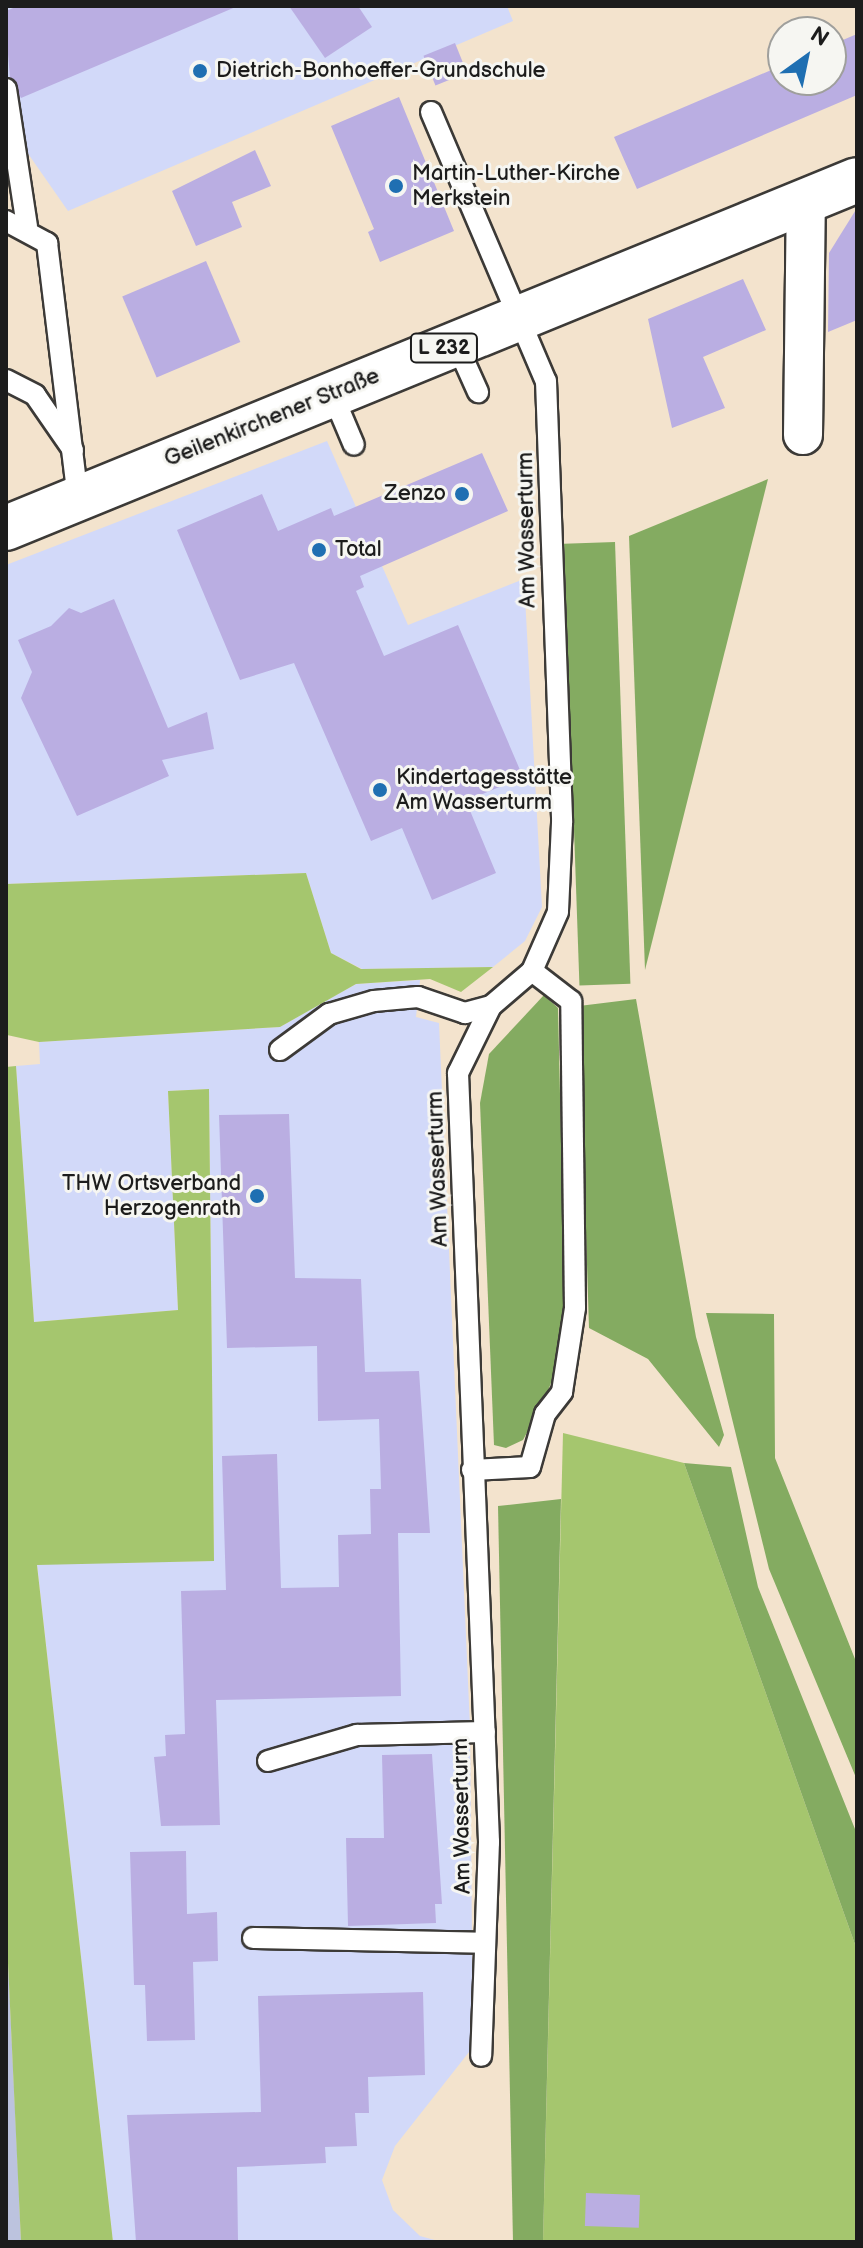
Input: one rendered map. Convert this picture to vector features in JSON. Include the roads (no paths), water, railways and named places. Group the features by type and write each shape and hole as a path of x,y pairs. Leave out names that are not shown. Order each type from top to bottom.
{"main road":[{"name":"Geilenkirchener Straße","path":"6,528 78,477 332,393 857,180"}],"street":[{"path":"803,435 806,203"}],"lane":[{"path":"6,89 27,226"},
{"name":"Am Wasserturm","path":"431,112 546,381 562,823 558,912 532,971 491,1006 458,1073 485,1732 485,1943 481,2056"},
{"path":"6,221 27,226 47,243 78,477"},
{"path":"456,343 478,392"},
{"path":"6,380 35,395 78,477"},
{"path":"332,393 354,445"},
{"path":"472,1470 530,1467 545,1414 562,1392 575,1308 571,1001 532,971"},
{"path":"280,1050 329,1014 374,1001 418,997 465,1013 491,1006"},
{"path":"268,1761 357,1735 485,1732"},
{"path":"253,1938 485,1943"}],"place":[{"name":"Dietrich-Bonhoeffer-Grundschule","path":"200,71"},
{"name":"Martin-Luther-Kirche Merkstein","path":"396,186"},
{"name":"Zenzo","path":"462,494"},
{"name":"Total","path":"319,550"},
{"name":"Kindertagesstätte Am Wasserturm","path":"380,790"},
{"name":"THW Ortsverband Herzogenrath","path":"257,1196"}]}
